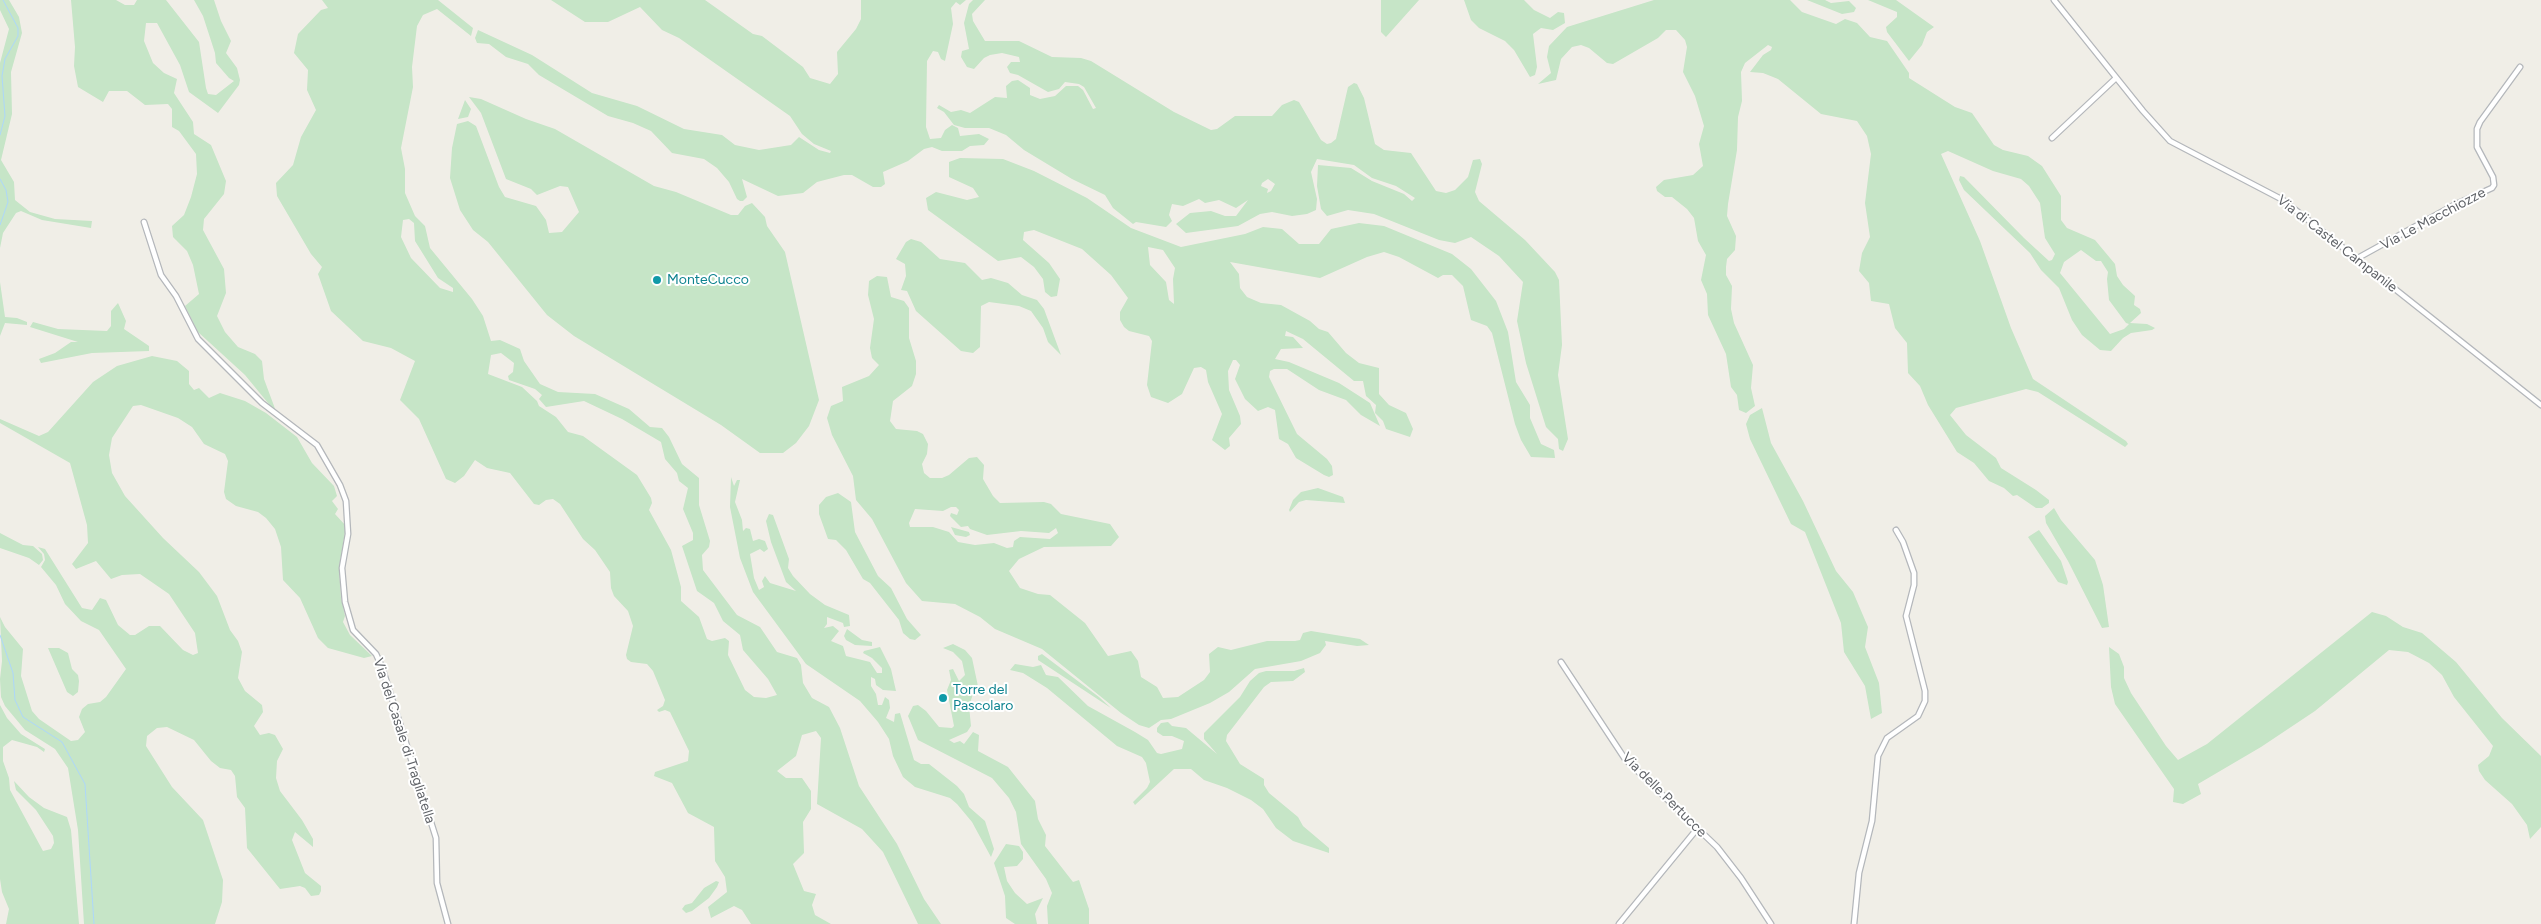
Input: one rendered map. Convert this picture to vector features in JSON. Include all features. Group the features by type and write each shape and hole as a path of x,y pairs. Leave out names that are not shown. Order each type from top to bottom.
{"street":[{"name":"Via di Castel Campanile","path":"2054,0 2159,130 2175,146 2280,198 2541,405"},
{"name":"Via Le Macchiozze","path":"2356,259 2454,205 2492,188 2494,185 2493,177 2477,147 2477,129 2480,122 2520,67"},
{"path":"2052,138 2116,78"},
{"name":"Via del Casale di Tragliatella","path":"144,222 160,275 176,296 198,339 273,413 313,440 324,455 340,485 347,514 348,534 342,580 345,602 353,630 374,652 382,667 436,838 437,883 448,924"},
{"path":"1854,924 1859,873 1872,820 1878,756 1885,740 1918,716 1925,701 1924,688 1906,616 1914,583 1914,570 1896,530"},
{"name":"Via delle Pertucce","path":"1561,662 1625,759 1697,828 1731,865 1771,924"},
{"path":"1619,924 1697,828"}],"green space":[{"path":"0,0 9,0 19,17 22,33 11,72 12,114 1,160 14,182 15,200 30,212 55,219 92,221 91,228 42,220 21,211 16,213 3,233 0,248 0,63 9,29 0,10"},
{"path":"71,0 116,0 125,5 134,5 137,0 166,0 199,42 206,88 208,94 216,95 234,81 216,63 215,53 203,16 194,0 214,0 221,21 231,41 226,53 237,68 240,80 239,85 218,113 189,92 180,65 157,23 146,23 144,41 153,63 164,73 177,79 174,93 193,122 194,134 211,145 226,181 224,194 204,219 203,230 224,269 226,293 217,316 225,332 238,347 255,354 262,361 264,379 277,414 245,375 198,332 185,306 199,294 193,265 187,251 173,237 172,226 184,215 191,197 197,174 196,154 179,131 172,127 172,109 168,104 145,105 127,91 109,91 103,102 78,87 74,66 75,47"},
{"path":"322,0 438,0 473,28 471,36 437,9 423,15 417,26 412,67 413,87 401,148 405,169 405,193 415,216 425,226 430,248 472,299 483,316 491,341 500,340 520,349 524,361 540,384 558,392 595,394 629,409 650,427 662,428 669,437 682,464 699,478 699,505 710,541 709,547 702,555 703,570 737,615 760,627 777,652 797,658 801,665 803,683 812,698 829,707 840,728 859,786 897,844 924,899 941,924 918,924 883,852 862,829 817,804 821,738 816,731 802,735 796,756 777,771 786,778 802,778 811,791 811,809 803,822 804,853 793,864 804,891 816,894 812,905 815,915 831,924 751,924 742,910 734,906 711,918 708,907 727,892 725,877 715,861 714,827 688,813 672,783 654,776 655,772 688,761 689,751 670,712 665,710 659,712 657,710 663,706 665,700 653,671 647,664 631,662 627,659 626,655 633,626 628,611 614,596 611,588 610,572 595,550 583,539 560,504 553,499 546,500 539,505 534,504 510,473 487,468 475,460 464,476 455,483 446,479 419,419 400,400 415,361 391,348 363,341 331,311 318,274 322,267 311,254 277,196 276,183 293,165 301,137 316,110 307,90 308,70 294,53 298,34 321,10 328,8","holes":["409,219 414,223 415,241 438,278 453,288 453,292 440,288 411,258 401,237 403,220","501,353 514,363 513,372 508,376 509,380 535,389 542,395 539,399 546,407 584,401 622,419 661,442 665,459 677,473 679,481 688,488 683,509 693,533 693,540 682,546 697,591 714,603 723,621 740,635 743,650 768,679 777,695 766,698 754,697 745,690 728,655 729,641 725,638 712,641 707,639 699,617 681,601 681,587 671,550 649,510 652,503 651,498 637,475 583,436 568,432 556,417 539,406 537,401 522,387 488,374 491,355"]},
{"path":"551,0 705,0 753,34 762,36 803,67 810,78 830,84 838,74 837,52 856,29 861,19 861,0 966,0 960,5 956,2 951,8 953,24 945,61 941,59 938,52 933,51 927,61 926,127 930,139 941,138 945,130 952,125 958,128 960,136 979,134 989,139 984,145 970,146 962,151 942,151 932,147 924,149 908,161 883,172 885,184 881,187 873,187 852,175 844,175 817,182 803,193 778,196 742,179 747,197 740,201 737,199 729,182 717,168 704,159 672,153 651,131 633,123 608,116 539,75 528,64 506,57 489,44 477,43 475,38 478,30 532,55 592,93 637,106 684,129 722,135 735,145 759,150 791,145 799,137 819,150 830,153 831,151 814,144 802,134 790,116 679,38 662,30 640,7 608,22 585,22"},
{"path":"973,0 985,0 972,14 973,21 985,41 1019,41 1052,57 1081,58 1091,61 1174,112 1211,130 1217,129 1235,116 1272,116 1282,105 1294,100 1299,102 1321,140 1327,144 1331,143 1336,139 1348,87 1354,83 1357,84 1364,98 1375,144 1384,150 1411,153 1436,191 1446,193 1455,190 1468,177 1473,160 1480,159 1482,164 1475,192 1479,201 1525,240 1555,272 1559,280 1562,345 1558,375 1568,439 1563,451 1559,449 1558,439 1546,427 1526,363 1517,321 1523,282 1499,256 1471,237 1455,243 1439,240 1374,214 1348,210 1327,216 1321,209 1317,186 1318,165 1351,168 1372,181 1404,194 1412,201 1415,198 1396,186 1372,178 1354,165 1317,159 1311,172 1317,199 1316,210 1307,214 1292,216 1272,212 1260,214 1238,226 1186,233 1176,224 1190,213 1211,211 1225,216 1236,216 1248,200 1236,208 1219,200 1205,203 1199,199 1183,206 1172,204 1169,215 1172,221 1166,227 1136,222 1133,224 1113,208 1105,195 1072,179 1024,150 1006,135 989,128 965,128 954,125 944,112 937,108 939,105 951,112 961,110 970,113 995,97 1007,98 1006,86 1012,81 1018,80 1030,88 1030,95 1040,99 1055,96 1066,86 1078,86 1083,90 1093,109 1096,108 1084,87 1079,84 1065,82 1059,89 1048,92 1018,75 1010,73 1007,67 1011,62 1020,62 1019,57 1002,53 990,55 984,58 974,69 967,67 961,57 962,51 969,49 964,23 969,4","holes":["1268,179 1275,184 1271,191 1267,193 1268,189 1261,186"]},
{"path":"1381,0 1419,0 1386,37 1381,32"},
{"path":"1464,0 1524,0 1534,10 1550,18 1558,12 1564,13 1565,23 1553,30 1541,28 1533,34 1537,67 1535,75 1530,77 1514,50 1505,41 1479,28 1471,20"},
{"path":"1654,0 1790,0 1802,12 1836,24 1845,19 1857,23 1870,37 1887,41 1909,73 1909,78 1955,107 1972,113 1994,145 2003,150 2028,156 2042,166 2061,196 2061,220 2067,228 2095,240 2115,264 2117,276 2123,285 2135,296 2134,305 2140,309 2141,313 2130,323 2147,324 2155,328 2131,333 2123,338 2111,351 2100,350 2082,335 2072,320 2059,288 2041,270 2030,253 1964,190 1959,180 1960,176 1964,177 2049,261 2052,260 2055,254 2045,238 2040,203 2029,186 2021,179 1993,171 1948,151 1941,154 1980,241 2011,328 2033,379 2128,444 2125,447 2038,392 2026,389 1956,408 1950,415 1966,435 1996,458 2001,468 2049,500 2049,503 2042,508 2036,508 2017,495 2013,496 2004,488 1989,481 1974,463 1957,452 1928,405 1920,386 1908,373 1907,343 1895,328 1889,304 1871,301 1869,283 1859,271 1862,253 1870,237 1865,203 1871,154 1867,136 1857,121 1821,114 1778,79 1763,73 1750,72 1763,55 1771,50 1772,47 1768,45 1745,63 1741,72 1742,101 1738,117 1737,150 1727,216 1736,236 1735,250 1727,259 1726,267 1726,275 1732,286 1731,309 1734,323 1753,365 1751,388 1755,406 1746,413 1739,410 1737,395 1731,387 1726,354 1708,315 1707,294 1701,280 1706,255 1698,241 1694,218 1687,209 1672,197 1665,197 1657,191 1656,187 1664,180 1693,175 1703,166 1699,144 1704,126 1695,96 1683,72 1687,47 1685,40 1676,30 1666,30 1658,38 1613,64 1607,63 1589,48 1581,45 1572,47 1561,59 1556,80 1538,84 1551,73 1547,57 1549,46 1567,27","holes":["2081,250 2096,261 2101,261 2108,272 2109,300 2126,323 2129,324 2124,329 2110,334 2060,273 2064,262"]},
{"path":"1807,0 1825,0 1831,3 1849,1 1856,8 1854,12 1842,14"},
{"path":"1868,0 1896,0 1934,27 1927,32 1922,45 1909,61 1887,32 1886,27 1897,17 1897,12"},
{"path":"469,97 481,99 526,119 555,129 654,186 676,192 731,215 738,215 745,206 752,203 765,217 767,226 785,252 819,400 809,426 796,443 783,453 760,453 721,425 574,336 547,315 488,242 473,230 460,210 450,178 452,148 457,124 468,121 476,126 499,187 505,197 536,206 546,220 549,233 562,232 579,212 568,187 560,186 537,195 531,189 506,179 481,113"},
{"path":"465,100 471,109 468,117 458,119"},
{"path":"960,158 1003,159 1034,171 1087,198 1131,228 1181,247 1245,234 1263,227 1282,229 1299,244 1319,244 1331,229 1359,223 1384,226 1452,254 1471,269 1496,301 1508,332 1516,382 1530,405 1530,418 1541,444 1554,450 1555,458 1531,457 1521,440 1515,424 1492,333 1487,326 1471,320 1463,286 1452,275 1443,275 1438,278 1399,257 1384,252 1367,257 1320,278 1230,262 1239,274 1240,288 1247,297 1261,303 1281,305 1310,321 1319,329 1328,332 1346,353 1359,363 1379,368 1379,394 1389,405 1406,413 1413,429 1410,437 1386,429 1383,421 1375,413 1376,405 1366,396 1363,381 1354,381 1303,339 1286,331 1285,336 1293,337 1303,348 1281,349 1275,359 1289,362 1339,383 1370,403 1380,426 1361,415 1346,400 1319,390 1287,369 1274,369 1270,371 1269,377 1297,434 1327,459 1332,466 1333,475 1329,477 1324,475 1296,458 1288,444 1279,439 1275,410 1268,407 1258,411 1245,399 1235,379 1240,365 1236,360 1233,360 1228,371 1229,390 1240,416 1241,424 1229,438 1230,446 1225,450 1212,440 1222,414 1208,382 1206,370 1201,367 1194,368 1182,394 1168,403 1151,397 1147,385 1152,341 1149,336 1129,331 1124,327 1120,320 1120,312 1128,298 1111,275 1082,249 1034,230 1024,232 1023,240 1049,263 1060,279 1057,296 1051,297 1045,292 1043,279 1034,267 1021,257 998,261 928,210 926,198 936,192 967,200 979,197 973,188 949,177 949,162","holes":["1148,247 1163,250 1175,268 1173,279 1174,304 1169,300 1166,282 1150,265"]},
{"path":"911,239 921,242 940,259 965,263 982,280 991,278 1008,283 1022,295 1037,300 1044,309 1061,355 1048,342 1043,328 1031,311 1019,306 989,302 981,306 980,347 973,353 961,351 916,311 907,291 901,290 906,276 905,264 896,259 906,242"},
{"path":"877,276 887,277 891,297 904,301 909,308 909,338 916,361 916,374 912,386 893,401 890,421 896,429 917,431 923,434 928,444 927,454 922,464 924,473 930,478 942,478 949,475 969,458 977,457 984,465 983,479 993,496 1000,503 1044,502 1051,504 1061,514 1110,524 1119,537 1111,546 1044,547 1019,559 1009,571 1020,588 1038,594 1050,595 1085,623 1108,656 1131,651 1138,661 1141,677 1157,687 1163,698 1178,697 1204,680 1210,672 1209,654 1218,647 1231,650 1267,641 1295,641 1300,640 1303,633 1311,631 1360,639 1369,645 1357,646 1325,641 1326,645 1320,653 1301,661 1255,669 1229,692 1210,703 1171,719 1161,720 1149,728 1139,725 1121,713 1042,649 995,629 980,617 955,604 922,601 906,583 872,519 856,500 853,476 832,435 827,418 831,406 843,401 842,387 869,376 879,365 872,358 870,348 874,319 868,295 869,281","holes":["956,507 959,510 957,515 951,513 950,516 961,527 968,526 970,529 987,535 1021,531 1049,533 1056,528 1058,533 1050,539 1020,537 1014,541 1013,547 1007,548 994,543 975,545 958,542 949,532 933,527 910,527 909,523 915,509 943,511"]},
{"path":"0,282 5,317 17,318 27,322 27,325 5,323 0,336"},
{"path":"118,303 126,321 124,329 149,346 149,351 92,353 41,363 39,359 55,353 71,342 78,342 30,327 33,322 58,329 107,331 111,326 111,311"},
{"path":"152,356 177,361 189,371 189,384 194,390 199,388 209,398 220,393 245,401 266,413 297,437 312,463 334,486 337,496 332,501 338,509 335,514 346,526 339,568 341,598 345,616 343,622 350,635 372,656 364,658 328,648 318,638 300,598 283,580 281,547 275,529 258,512 236,506 226,499 224,492 228,461 225,454 204,444 192,427 178,418 141,405 133,406 112,438 109,455 112,473 125,496 163,538 199,572 217,596 230,630 238,641 242,652 238,678 245,691 262,705 263,712 254,726 260,735 269,733 275,735 283,749 277,761 276,778 280,791 302,820 313,839 313,847 295,832 292,840 305,873 321,886 321,891 319,895 311,896 305,888 300,886 280,889 247,848 245,808 237,797 235,776 231,770 220,768 211,761 194,740 167,727 157,728 147,736 146,746 172,787 203,820 223,880 222,902 215,924 84,924 78,830 68,768 55,749 25,730 5,706 1,697 0,617 5,627 23,649 21,676 32,711 39,719 71,741 78,740 85,732 79,717 82,709 88,704 100,702 106,697 126,669 99,630 81,621 65,604 56,585 41,567 45,560 44,554 38,547 45,549 82,608 92,610 100,598 106,600 118,625 130,635 135,635 149,626 160,626 183,650 193,655 198,653 195,633 169,594 140,574 122,575 111,579 96,561 76,569 72,564 88,543 87,525 70,463 0,423 0,419 39,436 48,432 93,382 117,366"},
{"path":"1762,408 1771,443 1803,501 1836,571 1853,592 1868,627 1865,647 1879,683 1882,713 1871,719 1865,686 1844,652 1841,623 1805,532 1791,524 1750,439 1746,424 1750,415"},
{"path":"731,477 734,486 737,480 740,480 735,502 742,520 743,531 746,528 750,529 753,541 759,539 765,541 768,549 764,552 760,549 750,554 754,578 759,590 764,587 762,581 765,576 770,583 796,591 786,582 771,542 766,521 769,514 773,515 789,559 788,568 793,576 810,594 825,605 849,615 850,626 844,627 843,623 827,617 827,624 824,628 833,626 839,631 831,641 843,646 846,656 870,662 877,673 882,673 882,668 872,658 863,653 864,651 880,647 891,669 896,691 883,690 876,685 875,679 871,677 871,686 876,694 878,705 882,705 885,697 889,700 890,708 886,718 894,722 895,714 900,713 914,760 921,764 929,764 957,786 964,794 969,807 985,821 994,849 991,857 972,822 957,804 950,798 915,787 903,777 893,756 889,739 878,722 860,701 806,664 753,592 740,558 730,507"},
{"path":"1318,488 1343,497 1345,503 1306,500 1299,502 1290,512 1293,500 1301,492"},
{"path":"838,493 851,502 855,532 878,576 891,588 907,619 921,635 915,640 910,639 903,633 899,620 870,583 863,579 846,550 836,540 828,539 819,514 819,505 826,497"},
{"path":"2054,508 2061,520 2095,560 2103,585 2109,627 2102,628 2068,561 2046,523 2045,516"},
{"path":"951,527 969,532 970,535 966,537 955,535"},
{"path":"2039,530 2061,561 2068,582 2067,585 2058,582 2028,537"},
{"path":"0,533 23,545 33,546 42,554 43,560 39,565 29,558 0,548"},
{"path":"2372,612 2386,616 2403,627 2422,633 2456,662 2502,718 2541,756 2541,827 2530,839 2527,825 2512,804 2485,780 2479,771 2478,765 2489,756 2493,746 2454,697 2442,675 2429,663 2408,652 2389,650 2315,711 2261,747 2198,784 2201,794 2183,804 2173,802 2174,789 2115,704 2111,687 2109,647 2119,654 2124,667 2124,678 2131,693 2166,746 2178,760 2207,744"},
{"path":"847,629 862,640 872,642 872,646 855,645 846,640 844,636"},
{"path":"953,644 965,650 972,658 979,691 973,694 969,706 971,726 967,732 949,740 954,743 960,741 964,744 973,732 979,735 978,751 1008,767 1035,801 1038,819 1046,835 1045,846 1073,882 1079,880 1089,909 1089,924 1048,924 1047,906 1052,893 1046,879 1021,844 1016,812 1009,798 992,778 918,740 908,716 913,706 918,705 926,711 939,727 952,728 954,726 947,690 951,680 949,670 953,669 959,681 965,675 962,661 953,652 943,648"},
{"path":"48,648 59,648 68,653 72,669 78,675 79,681 78,692 73,696 67,692"},
{"path":"1042,654 1111,708 1038,660 1038,656"},
{"path":"1015,664 1033,667 1041,665 1046,675 1058,677 1088,706 1148,740 1157,753 1161,754 1182,749 1184,741 1172,736 1163,736 1157,732 1157,728 1161,723 1168,722 1172,726 1186,728 1217,754 1204,739 1204,733 1240,697 1250,681 1259,673 1266,671 1294,671 1304,668 1305,672 1293,681 1271,682 1264,687 1227,735 1226,741 1240,764 1264,779 1264,785 1269,793 1298,817 1303,826 1329,848 1329,853 1293,841 1276,828 1263,809 1251,800 1227,788 1204,780 1191,769 1174,769 1135,805 1133,802 1147,788 1150,782 1146,763 1142,757 1117,746 1047,688 1023,673 1010,670"},
{"path":"0,705 7,718 21,734 45,749 44,752 37,747 12,740 3,747 3,761 9,778 10,790 43,851 51,849 54,843 53,836 36,810 16,790 14,781 29,797 44,808 67,817 71,830 79,924 6,924 9,909 2,892 0,879"},
{"path":"1006,844 1019,846 1023,852 1023,859 1017,866 1004,867 1007,881 1015,893 1027,904 1043,898 1035,914 1037,924 1015,924 1006,918 1005,896 994,863"},
{"path":"716,881 719,882 717,887 709,898 692,911 686,913 682,909 685,905 692,903 704,888"}],"waterway":[{"path":"0,135 5,116 2,76 5,59 18,36 18,28 3,0"},
{"path":"0,179 6,190 8,202 0,225"},
{"path":"0,635 13,673 15,700 23,717 62,742 85,784 94,924"}],"place":[{"name":"MonteCucco","path":"657,280"},
{"name":"Torre del Pascolaro","path":"943,698"}]}
